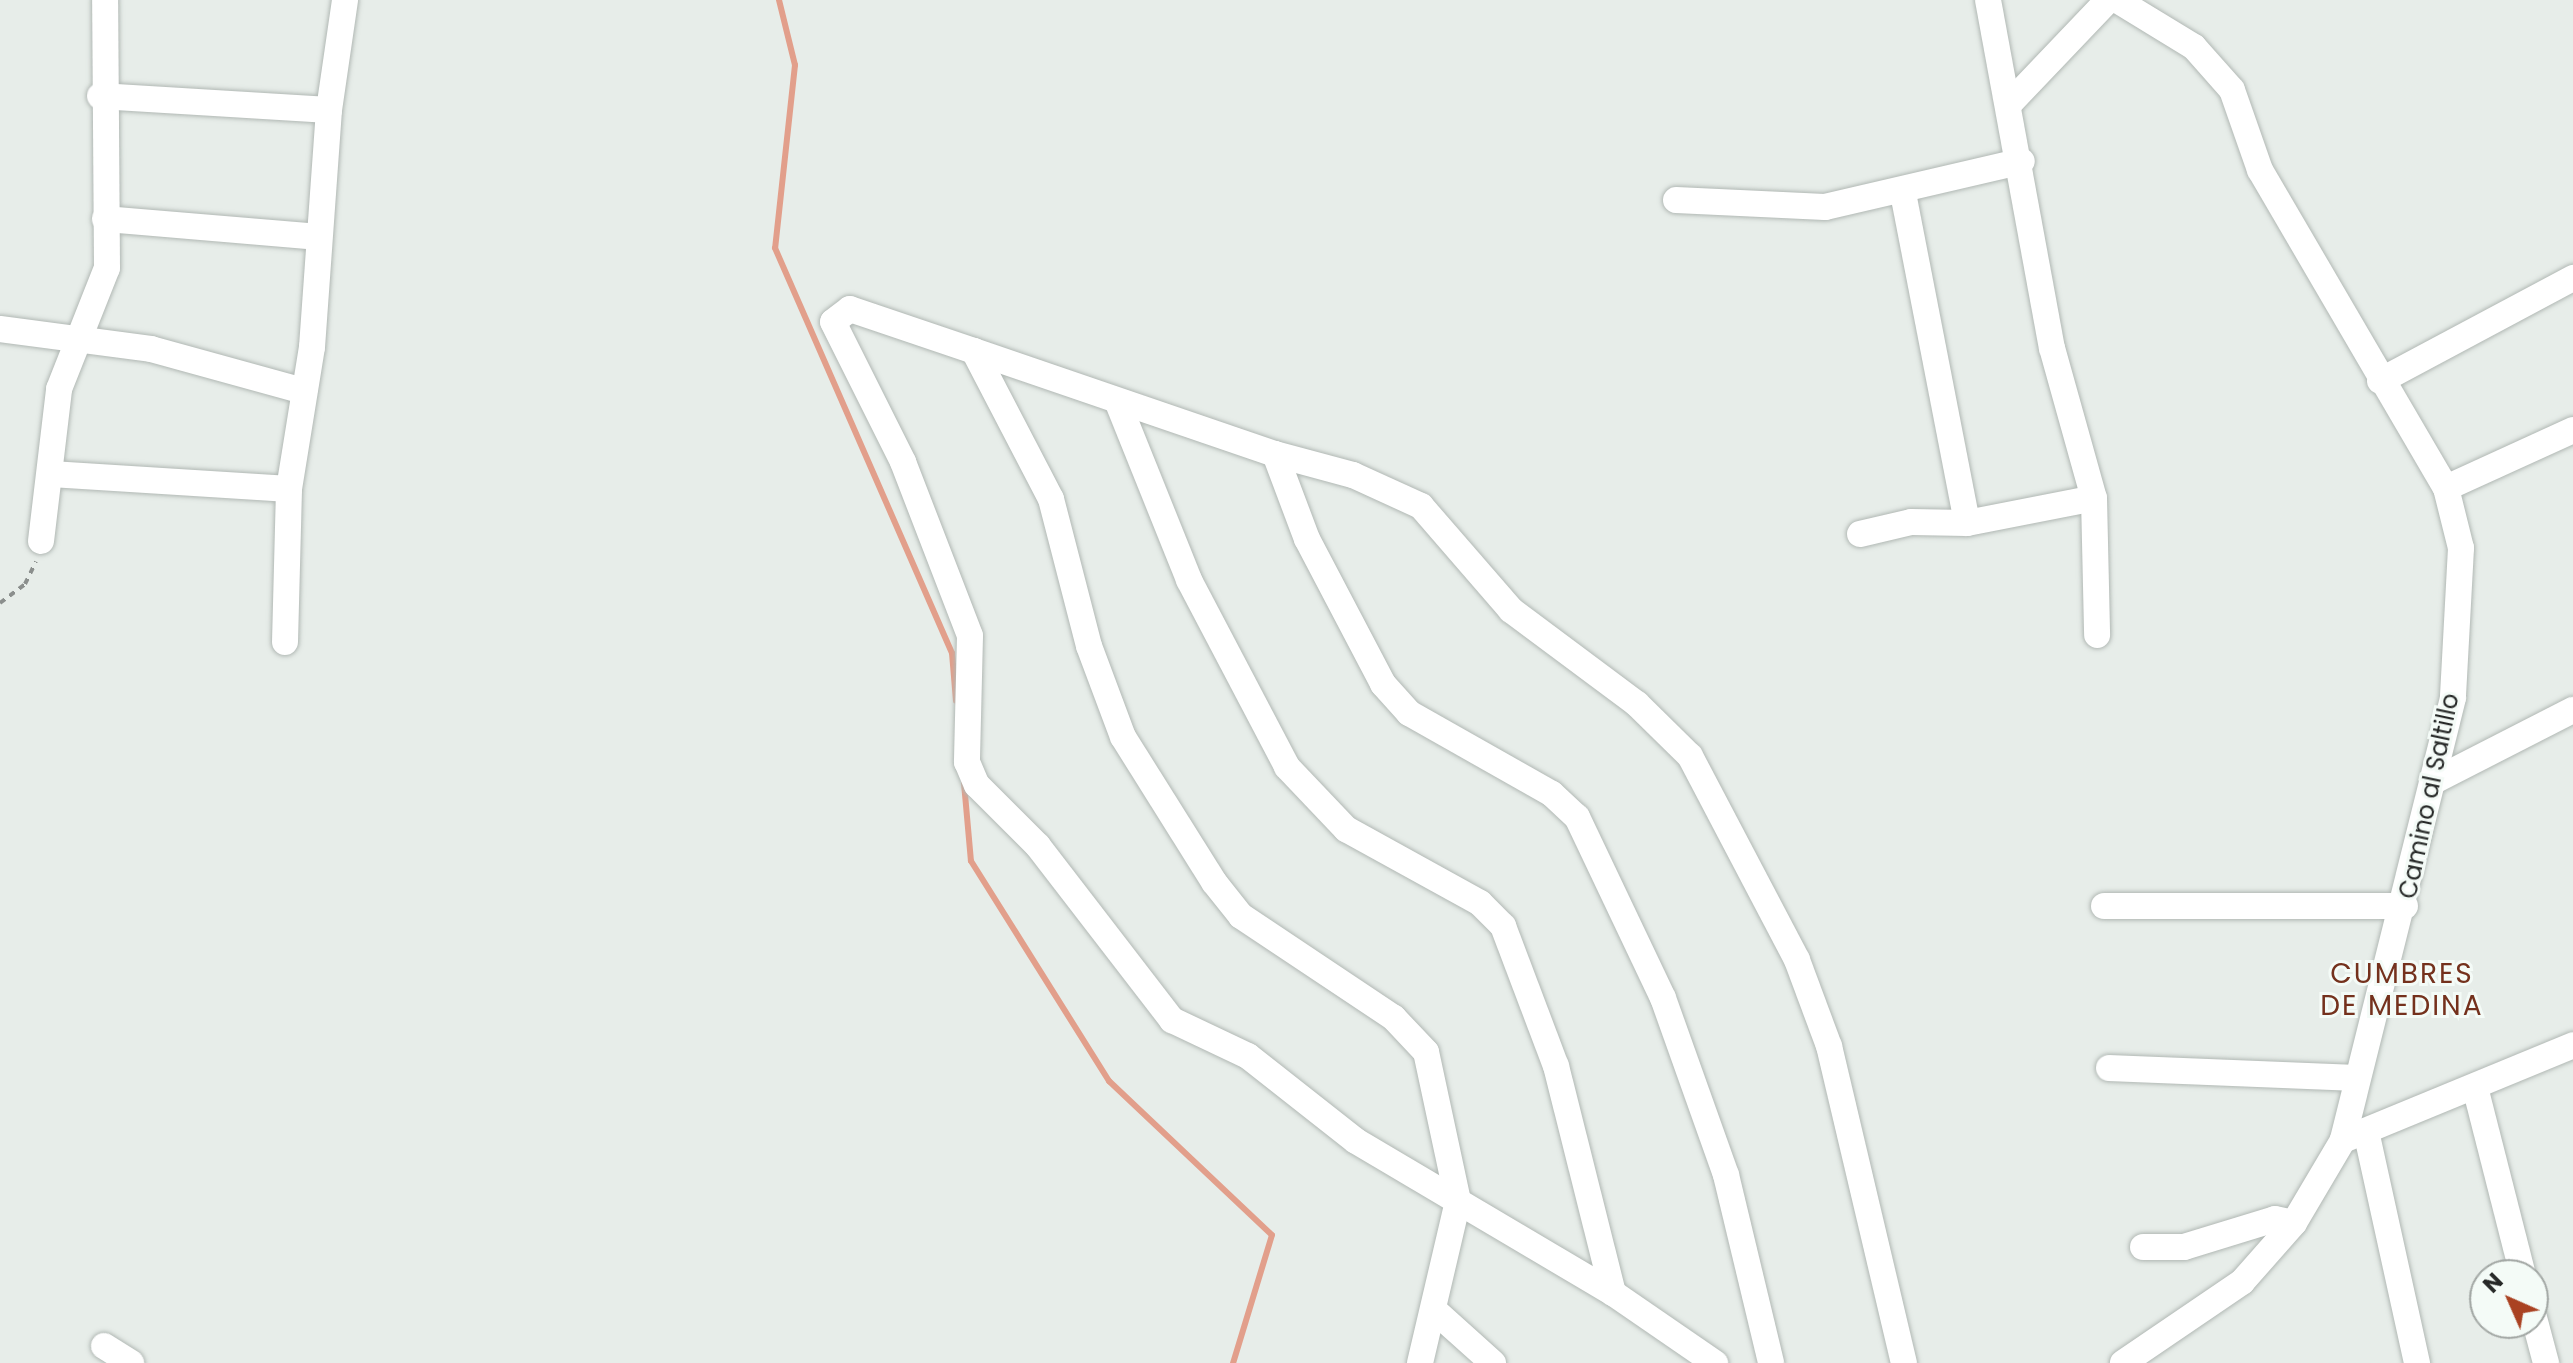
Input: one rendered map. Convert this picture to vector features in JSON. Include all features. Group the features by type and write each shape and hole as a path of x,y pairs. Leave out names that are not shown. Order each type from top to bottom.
{"street":[{"path":"41,541 52,474 59,389 104,291 105,219 100,96 105,0"},
{"path":"285,642 289,489 304,391 329,110 345,0"},
{"path":"1988,0 2022,161 2052,348 2094,498 2097,635"},
{"path":"2010,103 2108,0"},
{"name":"Camino al Saltillo","path":"2117,0 2194,47 2232,90 2260,170 2380,381 2446,488 2461,548 2453,698 2405,906 2357,1078 2354,1136 2294,1223 2242,1282 2123,1363"},
{"path":"100,96 329,110"},
{"path":"1676,200 1777,209 1903,193 2022,161"},
{"path":"1903,193 1967,523"},
{"path":"105,219 318,237"},
{"path":"2380,381 2573,278"},
{"path":"1715,1363 1613,1293 1312,1112 1248,1056 1162,1012 1038,846 977,785 967,762 970,636 903,462 833,322 850,309 1118,403 1275,454 1353,475 1421,506 1511,610 1637,704 1690,756 1797,960 1829,1046 1904,1363"},
{"path":"0,329 181,356 304,391"},
{"path":"974,351 1051,499 1089,646 1123,737 1241,916 1394,1018 1426,1052 1458,1201 1435,1311 1420,1363"},
{"path":"1118,403 1189,580 1287,767 1346,829 1480,903 1503,926 1556,1066 1613,1293"},
{"path":"2446,488 2573,430"},
{"path":"1275,454 1307,539 1383,684 1409,713 1552,794 1590,836 1663,998 1726,1175 1771,1363"},
{"path":"52,474 289,489"},
{"path":"1860,534 1911,522 1967,523 2094,498"},
{"path":"2436,780 2573,710"},
{"path":"2104,906 2405,906"},
{"path":"2417,1363 2354,1136 2573,1045"},
{"path":"2109,1068 2357,1078"},
{"path":"2475,1087 2519,1259"},
{"path":"2143,1247 2184,1247 2275,1219 2294,1223"},
{"path":"1435,1311 1493,1363"},
{"path":"2540,1339 2546,1363"},
{"path":"104,1346 131,1363"}],"path":[{"path":"0,603 25,584"}],"waterway":[{"path":"779,0 795,65 775,248 952,653 956,701"},
{"path":"964,783 971,861 1109,1081 1272,1235 1233,1363"}],"district":[{"name":"CUMBRES DE MEDINA","path":"2402,990"}]}
